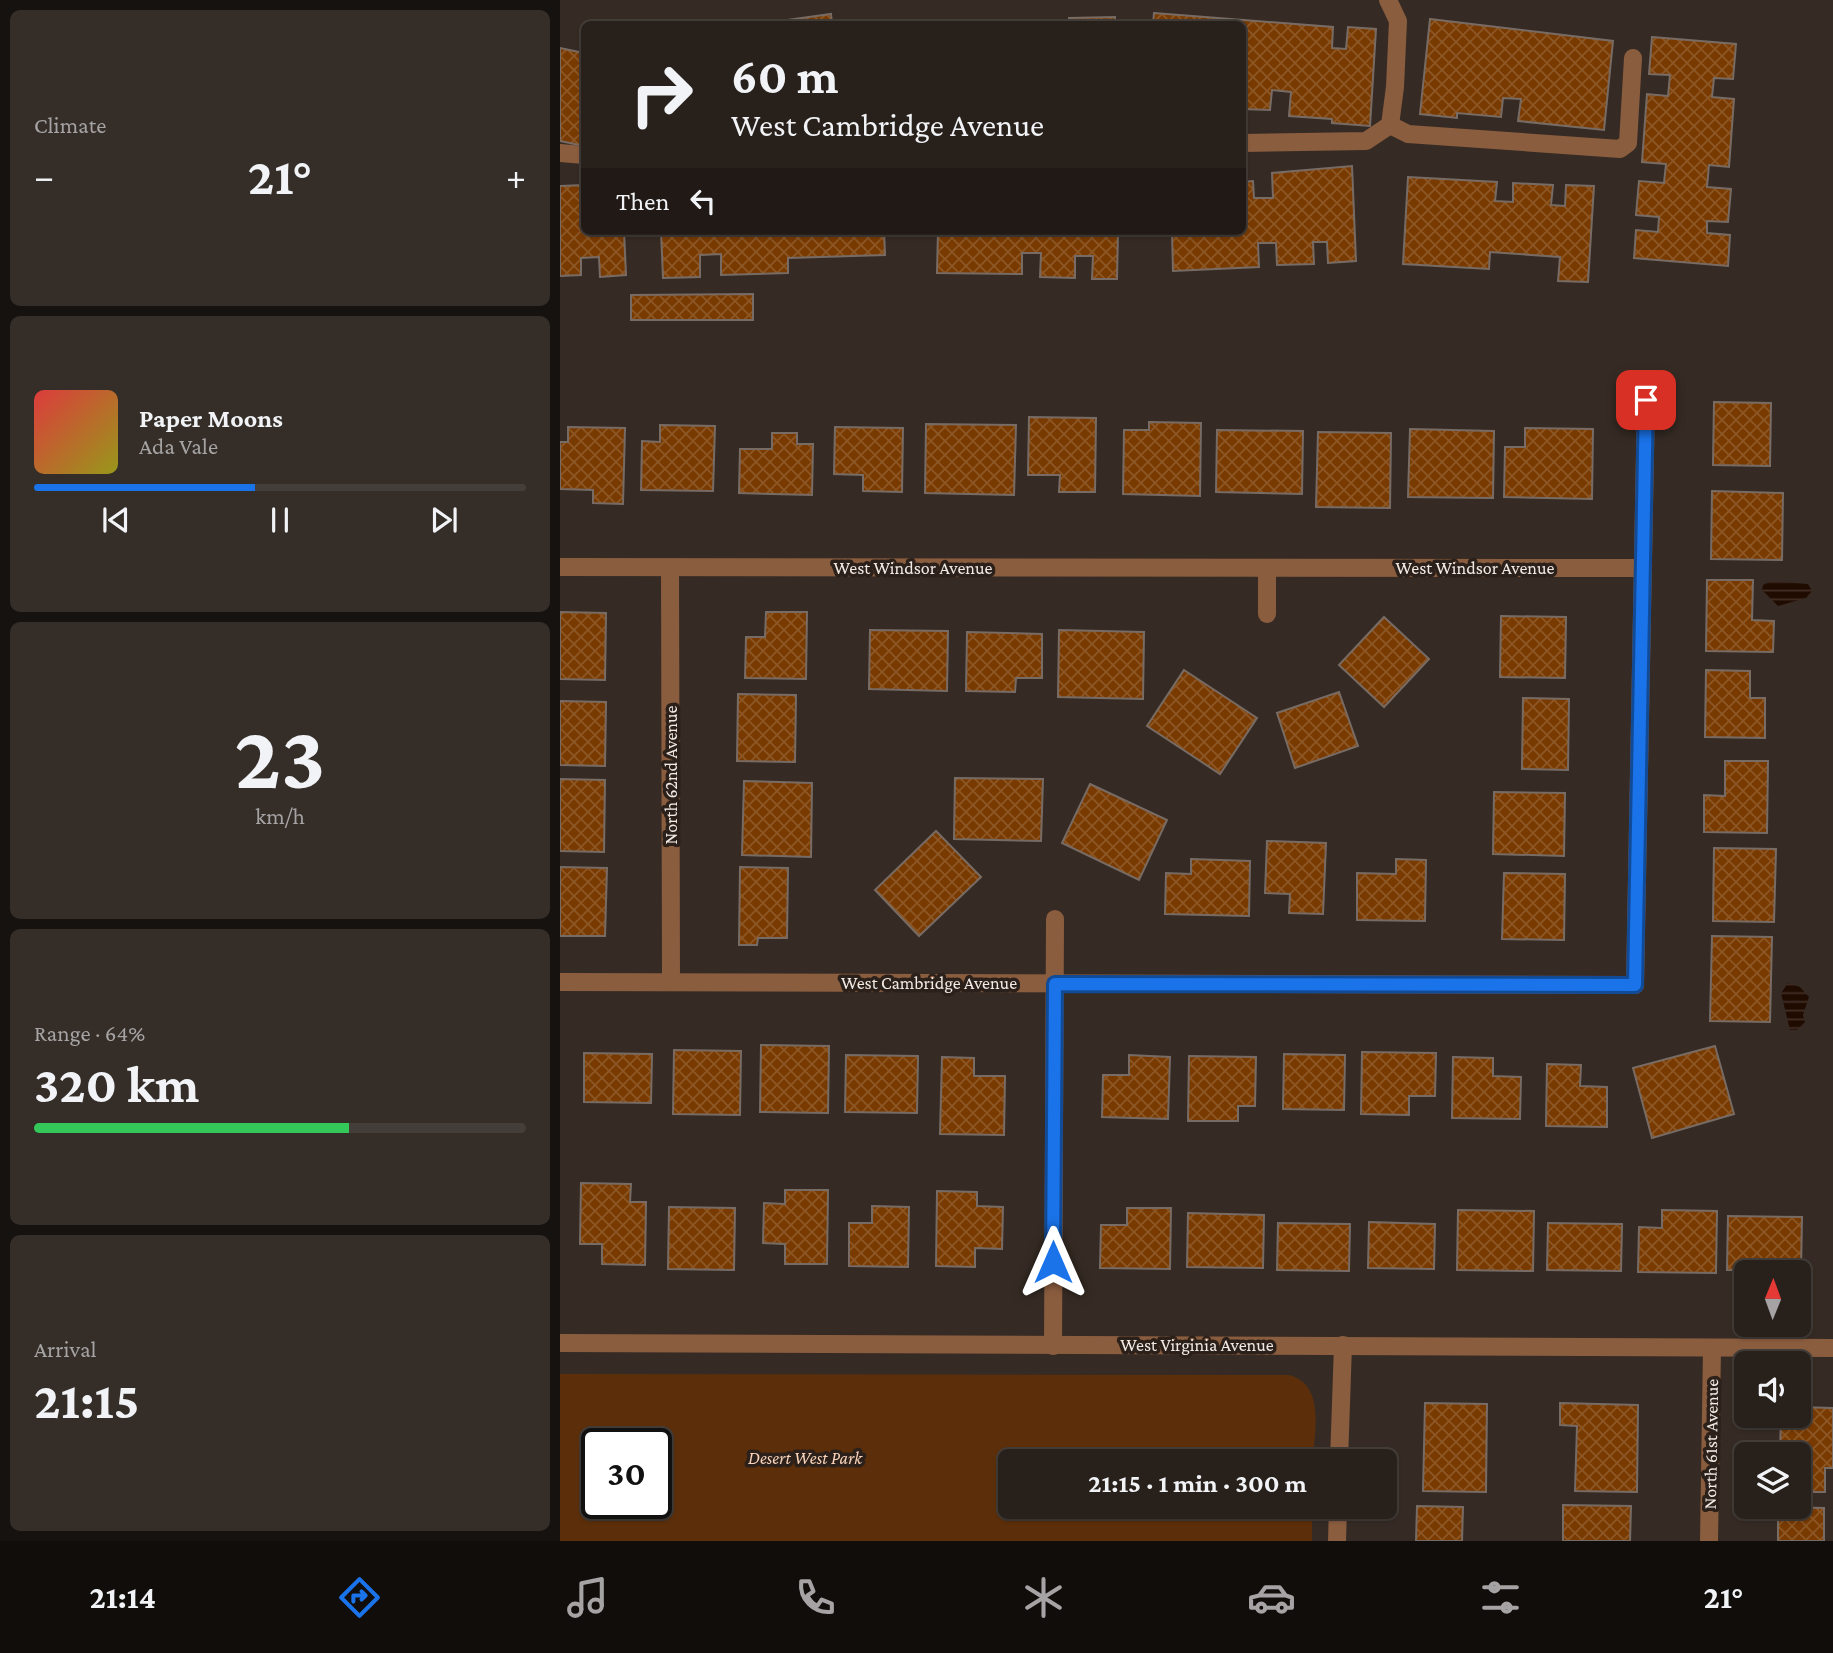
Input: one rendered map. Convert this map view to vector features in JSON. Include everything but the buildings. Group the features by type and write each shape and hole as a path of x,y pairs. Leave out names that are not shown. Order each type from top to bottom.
{"street":[{"path":"1246,143 1366,141 1390,125 1398,21 1388,0"},
{"path":"1390,125 1408,134 1620,149 1628,143 1633,58"},
{"path":"560,153 581,155"},
{"path":"1640,568 1646,400"},
{"name":"West Windsor Avenue","path":"560,567 1640,568"},
{"name":"North 62nd Avenue","path":"670,568 671,981"},
{"path":"1267,568 1267,614"},
{"name":"West Cambridge Avenue","path":"560,982 1635,985 1640,568"},
{"path":"1053,1346 1055,919"},
{"name":"West Virginia Avenue","path":"560,1343 1833,1349"},
{"path":"1339,1449 1343,1345"},
{"name":"North 61st Avenue","path":"1709,1541 1712,1348"},
{"path":"1337,1541 1338,1519"}],"green space":[{"name":"Desert West Park","path":"560,1374 1289,1375 1301,1380 1313,1399 1316,1424 1314,1449 998,1449 998,1519 1312,1519 1312,1541 560,1541"}],"shaded area":[{"path":"1771,581 1808,584 1812,591 1806,598 1778,606 1762,590 1763,585"},
{"path":"1788,983 1800,987 1809,997 1803,1015 1805,1022 1797,1030 1790,1030 1781,993"}],"route":[{"path":"1053,1262 1055,984 1635,985 1640,568 1646,400"}]}
